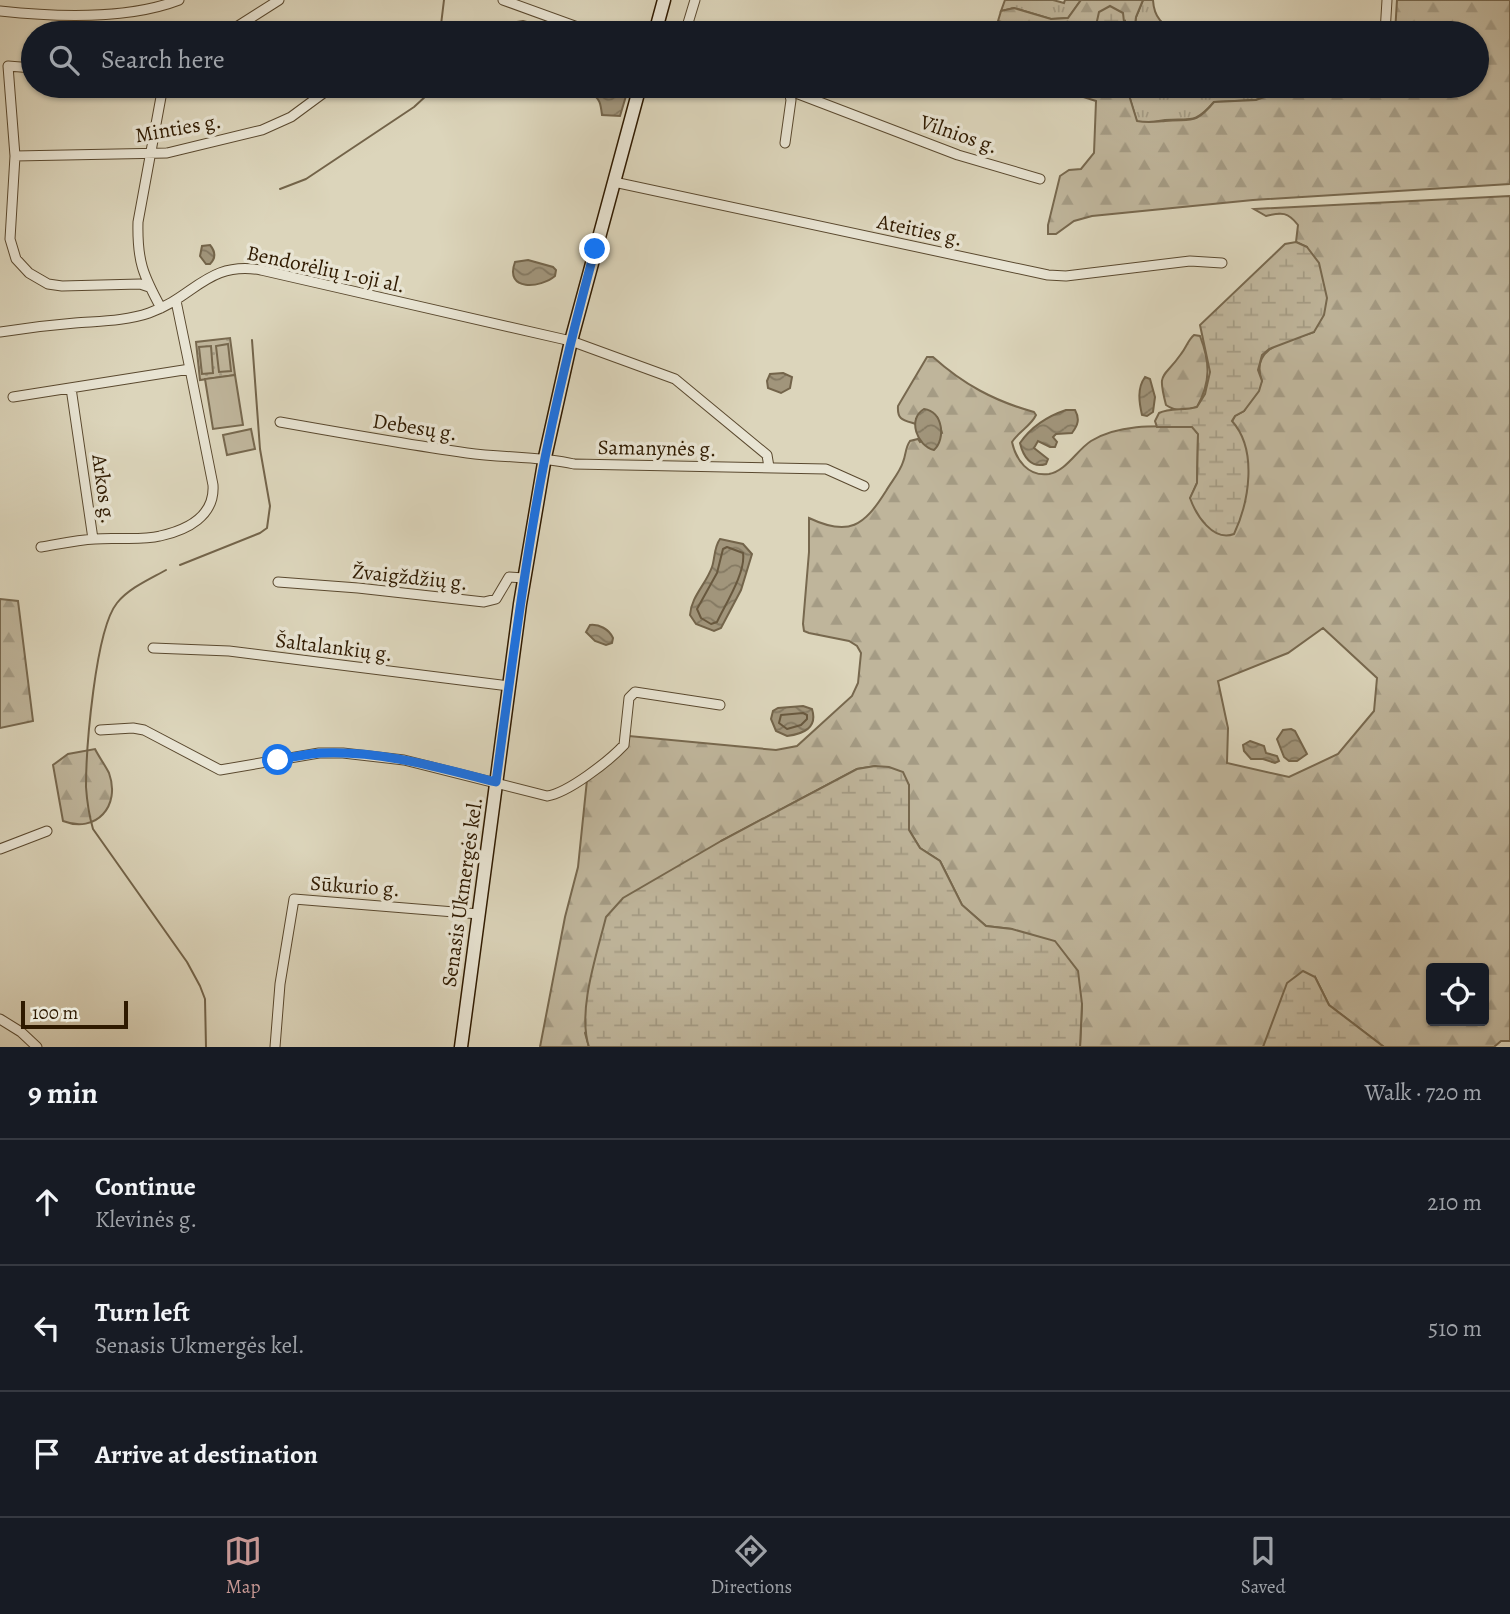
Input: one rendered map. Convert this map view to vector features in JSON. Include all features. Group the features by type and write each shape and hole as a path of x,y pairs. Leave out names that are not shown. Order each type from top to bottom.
{"main road":[{"path":"658,21 664,0"},
{"name":"Senasis Ukmergės kel.","path":"461,1047 524,578 545,457 571,341 637,98"}],"street":[{"path":"0,11 105,15 131,13 178,0"},
{"path":"246,21 279,0"},
{"path":"503,0 561,21"},
{"path":"691,21 695,0"},
{"path":"1386,21 1387,0"},
{"path":"4,66 15,156 10,239 16,259 29,272 48,284 140,284 149,287"},
{"path":"161,98 138,222 137,243 140,264 161,308"},
{"name":"Minties g.","path":"15,156 167,153 262,130 290,117 316,98"},
{"name":"Vilnios g.","path":"785,143 790,98"},
{"name":"Vilnios g.","path":"813,98 958,155 1040,178"},
{"name":"Ateities g.","path":"614,181 1048,275 1066,276 1190,261 1222,263"},
{"name":"Bendorėlių 1-oji al.","path":"0,332 42,325 132,317 176,301 217,272 237,267 571,341"},
{"name":"Arkos g.","path":"71,388 93,539 160,536 194,523 207,512 213,499 213,485 176,301"},
{"name":"Samanynės g.","path":"571,341 675,379 766,455 769,467"},
{"path":"13,397 190,369"},
{"name":"Debesų g.","path":"280,422 469,453 520,458 545,457"},
{"name":"Samanynės g.","path":"545,457 574,464 826,469 864,486"},
{"path":"41,547 93,539"},
{"name":"Žvaigždžių g.","path":"278,582 358,588 484,603 496,599 509,577 524,578"},
{"name":"Šaltalankių g.","path":"153,648 229,651 509,686"},
{"path":"100,730 144,730 220,770 319,753 343,753 404,760 547,796 577,782 624,745 629,698 635,692 720,705"},
{"path":"0,849 47,831"},
{"name":"Sūkurio g.","path":"275,1047 280,984 293,899 479,914"},
{"path":"0,1019 21,1032 37,1047"}],"green space":[{"path":"1005,0 1053,0 1064,3 1065,0 1081,0 1068,18 1051,19 1014,8 1001,11"},
{"path":"1081,0 1143,0 1136,21 998,21 1001,11 1014,8 1051,19 1068,18"},
{"path":"1143,0 1153,0 1161,21 1136,21"},
{"path":"1397,0 1510,0 1510,184 1253,200 1092,216 1074,221 1056,234 1048,234 1060,176 1069,170 1081,169 1094,153 1096,101 1087,98 1130,98 1137,121 1147,122 1197,118 1214,102 1262,98 1489,98 1489,21 1396,21"},
{"path":"1110,6 1123,13 1124,21 1097,21 1099,12"},
{"path":"1130,98 1262,98 1214,102 1202,114 1192,119 1137,122"},
{"path":"1510,196 1510,1041 1501,1041 1494,1047 1384,1047 1329,1005 1315,977 1263,1047 1080,1047 1082,1004 1012,929 986,926 962,905 940,861 920,848 909,830 909,785 875,766 857,769 721,841 585,1033 589,1047 540,1047 565,917 578,867 587,780 629,736 776,750 797,746 852,696 858,683 861,653 857,646 849,641 804,631 809,518 835,527 854,525 863,520 898,473 910,441 918,439 920,442 942,433 937,417 916,419 916,424 904,420 899,414 898,406 927,357 933,357 980,390 1006,403 1034,412 1034,419 1012,442 1020,461 1035,473 1055,472 1091,441 1115,431 1140,427 1193,427 1198,434 1197,483 1190,499 1235,416 1244,411 1262,381 1259,369 1266,352 1283,342 1314,332 1307,247 1296,242 1298,225 1284,214 1266,216 1254,209","holes":["1323,628 1377,678 1374,711 1338,754 1289,777 1227,763 1228,728 1218,681 1288,653"]},
{"path":"1296,242 1307,247 1319,263 1327,298 1324,315 1314,332 1269,349 1262,355 1258,370 1262,381 1259,391 1244,411 1232,421 1240,433 1248,461 1244,507 1234,534 1219,534 1212,531 1201,519 1190,498 1197,483 1198,434 1192,427 1157,427 1155,421 1163,411 1197,407 1205,394 1210,372 1200,325 1285,244"},
{"path":"1194,335 1200,336 1207,363 1205,389 1197,407 1177,410 1166,405 1162,380"},
{"path":"230,338 235,375 200,380 196,342"},
{"path":"228,344 231,371 219,372 216,346"},
{"path":"211,346 213,373 202,374 199,347"},
{"path":"235,375 243,425 213,429 205,379"},
{"path":"251,429 255,449 227,455 223,435"},
{"path":"0,599 18,601 33,721 0,728"},
{"path":"95,749 109,773 112,785 108,806 103,814 86,824 63,821 53,765 68,754"},
{"path":"875,766 903,772 909,785 909,830 920,848 940,861 962,905 986,926 1012,929 1055,941 1078,971 1082,1004 1080,1047 589,1047 585,1017 594,965 606,917 623,898 721,841 857,769"},
{"path":"1303,971 1315,977 1329,1005 1384,1047 1263,1047 1287,983"}],"water":[{"path":"597,98 625,98 620,116 602,115"},
{"path":"210,245 214,257 210,264 206,264 200,256 202,246"},
{"path":"528,260 553,267 556,270 555,276 533,285 519,283 513,272 515,262"},
{"path":"783,373 792,377 790,388 781,393 768,388 770,374"},
{"path":"1145,377 1150,379 1155,397 1153,412 1147,416 1142,415 1140,400 1140,390"},
{"path":"924,409 935,415 941,426 940,439 934,450 923,443 916,432 916,419"},
{"path":"1066,410 1075,410 1077,413 1078,422 1074,430 1072,433 1056,434 1053,437 1057,442 1055,447 1038,441 1034,448 1048,459 1046,464 1032,463 1020,443 1040,423"},
{"path":"720,539 743,544 752,554 741,590 721,628 714,631 696,624 690,615 693,602 712,567"},
{"path":"590,625 606,630 613,638 612,643 606,645 595,641 586,632"},
{"path":"803,706 812,709 813,721 808,729 787,736 776,731 771,719 773,711 778,708"},
{"path":"1283,730 1295,731 1307,754 1297,761 1289,761 1284,757 1277,739"},
{"path":"1250,741 1264,746 1266,753 1277,756 1279,761 1275,763 1251,759 1244,751 1243,745"}],"waterway":[{"path":"441,21 444,0"},
{"path":"280,189 306,179 424,98"},
{"path":"180,565 267,528 270,506 260,449 252,340"},
{"path":"166,570 127,593 109,617 93,691 86,793 93,829 187,962 200,986 205,999 206,1047"}],"route":[{"path":"278,760 319,753 343,753 404,760 496,782 533,519 558,395 595,249"}]}
